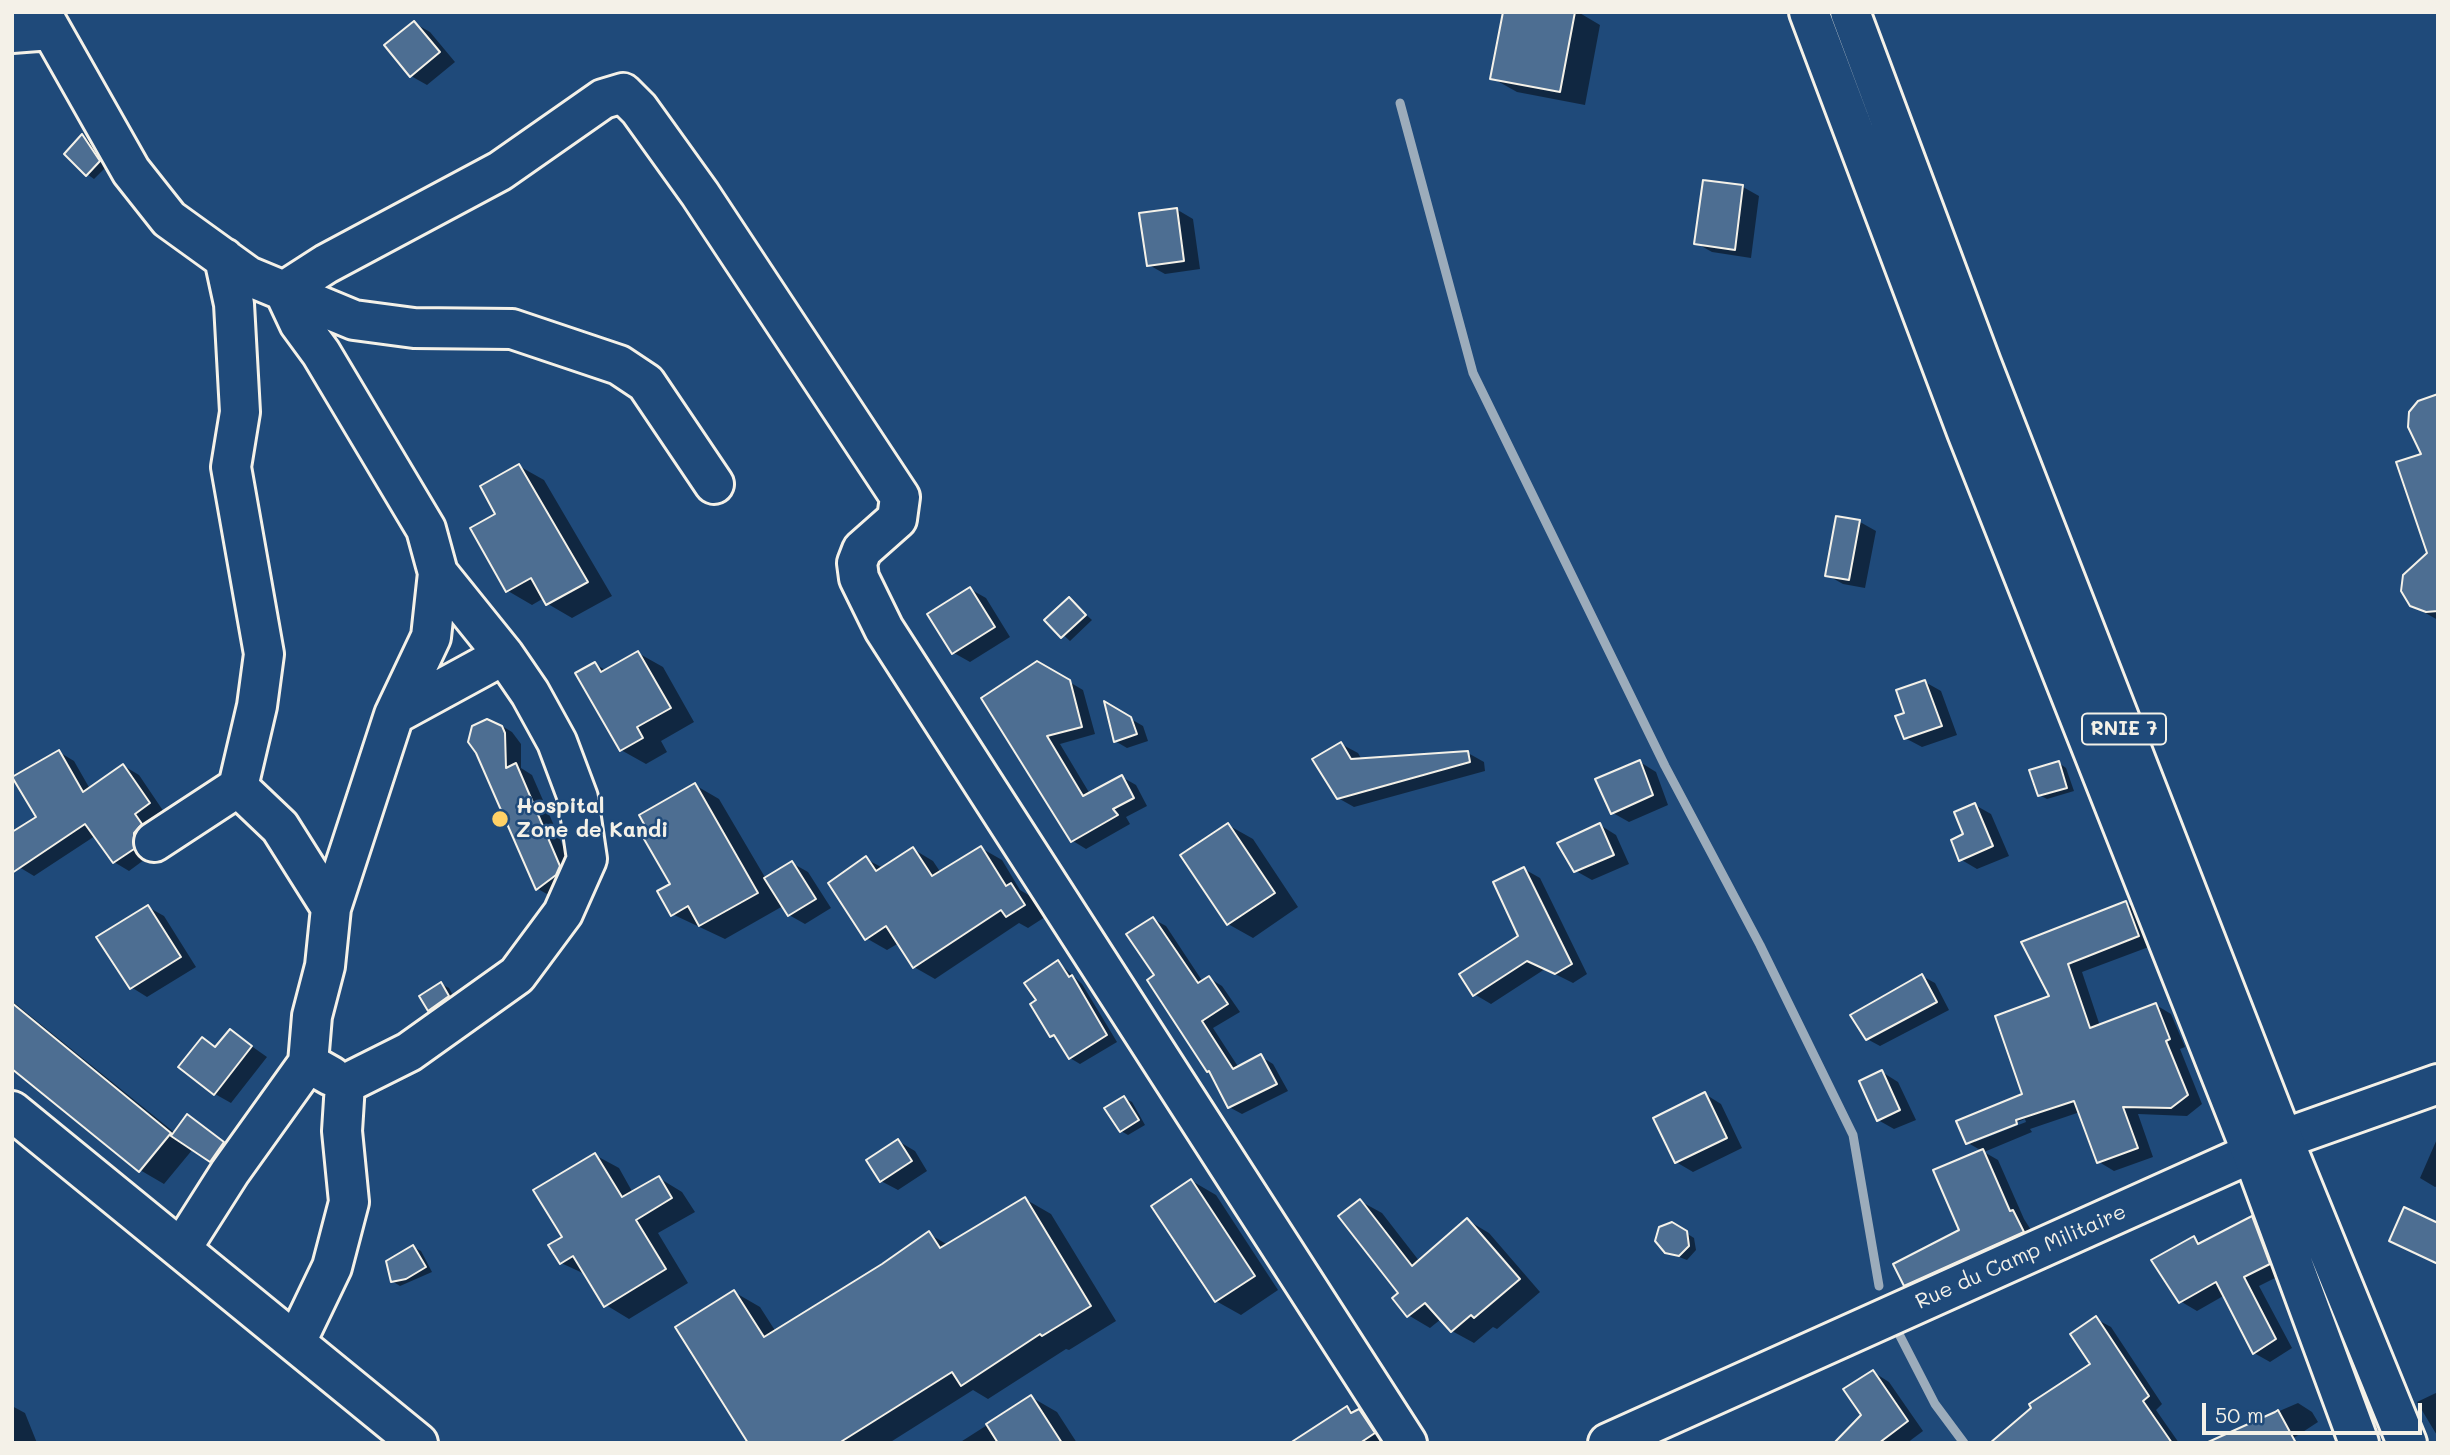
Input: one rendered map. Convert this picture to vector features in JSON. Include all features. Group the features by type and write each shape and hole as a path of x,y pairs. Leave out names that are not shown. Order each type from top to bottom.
{"street":[{"name":"RNIE 7","path":"1809,12 1967,432 2268,1146 2407,1443"},
{"name":"RNIE 7","path":"1850,12 2268,1146 2359,1443"},
{"path":"12,33 46,21 131,171 169,219 248,276 354,320 414,328 512,330 619,365 646,383 714,484"},
{"path":"284,290 326,264 500,171 603,99 623,93 639,109 700,194 900,497 897,519 863,550 857,563 859,578 884,629 1407,1443"},
{"path":"155,842 238,787 257,706 264,654 231,467 240,412 234,304 224,258"},
{"path":"181,1249 230,1172 308,1063 312,1016 325,966 331,908 394,715 431,637 438,573 426,529 321,353 299,323 284,290"},
{"path":"345,1084 409,1052 517,975 563,913 587,859 578,798 557,742 530,693 504,655 438,573"},
{"path":"394,715 504,655"},
{"path":"238,787 280,827 331,908"},
{"path":"308,1063 345,1084"},
{"path":"296,1342 332,1267 349,1202 342,1131 345,1084"},
{"name":"Rue du Camp Militaire","path":"1608,1443 2268,1146 2438,1084"},
{"path":"12,1111 418,1443"}],"building":[{"path":"1503,12 1575,12 1560,92 1490,79"},
{"path":"414,21 440,52 410,77 384,45"},
{"path":"82,134 100,161 86,176 64,154"},
{"path":"1703,180 1743,185 1735,250 1694,244"},
{"path":"1177,208 1184,261 1147,266 1139,213"},
{"path":"2438,394 2438,611 2426,612 2410,606 2401,591 2403,575 2427,553 2396,462 2421,454 2408,427 2409,412 2418,401"},
{"path":"519,464 588,582 546,605 531,578 506,592 470,528 495,514 480,486"},
{"path":"1836,516 1860,520 1849,580 1825,576"},
{"path":"970,587 995,627 952,654 927,614"},
{"path":"1069,597 1086,615 1061,638 1044,620"},
{"path":"638,651 671,708 637,727 643,738 620,751 575,673 595,662 601,672"},
{"path":"1037,661 1070,680 1082,727 1047,736 1083,796 1122,775 1134,798 1113,809 1118,815 1071,842 981,698"},
{"path":"1925,680 1942,726 1904,739 1895,716 1904,713 1896,690"},
{"path":"1104,701 1131,717 1137,734 1114,742"},
{"path":"487,719 502,726 505,733 506,768 516,763 560,866 556,875 536,890 476,753 468,742 472,726"},
{"path":"1341,742 1351,759 1468,751 1470,762 1337,799 1312,759"},
{"path":"59,750 83,792 123,764 150,803 135,814 142,824 134,833 134,849 113,863 85,824 12,873 12,832 36,817 12,777"},
{"path":"1640,760 1653,795 1611,814 1595,779"},
{"path":"2059,761 2067,788 2038,796 2029,770"},
{"path":"695,783 758,893 699,926 688,906 671,916 657,891 670,884 644,839 650,835 639,815"},
{"path":"1975,803 1993,846 1959,861 1951,840 1963,834 1954,812"},
{"path":"1228,823 1275,893 1227,925 1180,855"},
{"path":"1600,823 1614,855 1574,872 1557,843"},
{"path":"981,846 1006,886 1011,883 1025,905 1006,917 1001,910 913,968 886,926 865,940 828,883 866,856 876,871 913,847 932,876"},
{"path":"792,861 816,899 788,916 764,878"},
{"path":"1524,867 1572,964 1555,974 1527,961 1473,996 1459,974 1518,936 1493,882"},
{"path":"2126,901 2139,936 2068,964 2090,1028 2156,1003 2170,1039 2166,1041 2188,1095 2171,1108 2123,1107 2138,1148 2097,1163 2074,1101 2016,1120 2017,1124 1966,1144 1956,1121 2022,1094 1995,1016 2049,996 2021,942"},
{"path":"148,905 181,957 130,989 96,937"},
{"path":"1153,917 1198,983 1209,976 1228,1004 1202,1021 1233,1069 1261,1054 1277,1084 1228,1108 1209,1071 1207,1072 1147,980 1154,975 1126,934"},
{"path":"1058,960 1069,977 1072,975 1107,1035 1069,1059 1054,1035 1050,1037 1030,1004 1036,1000 1024,983"},
{"path":"1922,974 1937,1002 1866,1040 1850,1015"},
{"path":"441,982 449,996 428,1011 419,996"},
{"path":"12,1003 171,1133 139,1172 12,1069"},
{"path":"230,1029 252,1046 214,1095 178,1067 202,1037 215,1047"},
{"path":"1882,1070 1900,1110 1877,1121 1859,1081"},
{"path":"1705,1092 1727,1138 1675,1163 1653,1118"},
{"path":"1124,1096 1139,1120 1120,1132 1104,1108"},
{"path":"187,1114 224,1142 210,1162 171,1136"},
{"path":"898,1139 912,1161 880,1182 866,1160"},
{"path":"1983,1149 2010,1211 2013,1210 2024,1232 1904,1286 1893,1264 1959,1230 1933,1170"},
{"path":"595,1153 622,1197 659,1176 672,1198 636,1220 666,1269 604,1307 573,1256 560,1264 548,1245 562,1237 533,1190"},
{"path":"1191,1179 1255,1276 1215,1302 1151,1206"},
{"path":"1025,1197 1091,1306 1042,1336 1040,1334 961,1386 952,1372 839,1443 748,1443 675,1327 734,1290 764,1337 882,1264 929,1231 940,1248"},
{"path":"1360,1199 1412,1266 1467,1218 1520,1279 1474,1318 1471,1315 1451,1332 1425,1303 1407,1317 1392,1298 1398,1293 1338,1216"},
{"path":"2404,1207 2438,1223 2438,1264 2389,1241"},
{"path":"2252,1216 2270,1264 2244,1277 2276,1339 2253,1354 2216,1282 2179,1303 2151,1260 2194,1236 2198,1244"},
{"path":"1672,1222 1687,1231 1689,1246 1679,1256 1665,1253 1655,1241 1659,1227"},
{"path":"413,1245 426,1267 406,1279 391,1282 386,1261"},
{"path":"2096,1316 2149,1396 2143,1401 2172,1443 1990,1443 2031,1408 2029,1404 2090,1364 2070,1334"},
{"path":"1873,1370 1908,1421 1879,1443 1834,1443 1861,1415 1843,1389"},
{"path":"1031,1395 1062,1443 998,1443 986,1424"},
{"path":"1347,1406 1351,1413 1359,1409 1375,1433 1360,1443 1290,1443"},
{"path":"2278,1410 2296,1443 2206,1443 2275,1412"}],"waterway":[{"path":"1400,103 1473,373 1665,766 1760,945 1853,1135 1879,1286"},
{"path":"1900,1336 1935,1404 1964,1443"}],"place":[{"name":"Hospital Zone de Kandi","path":"500,819"}]}
